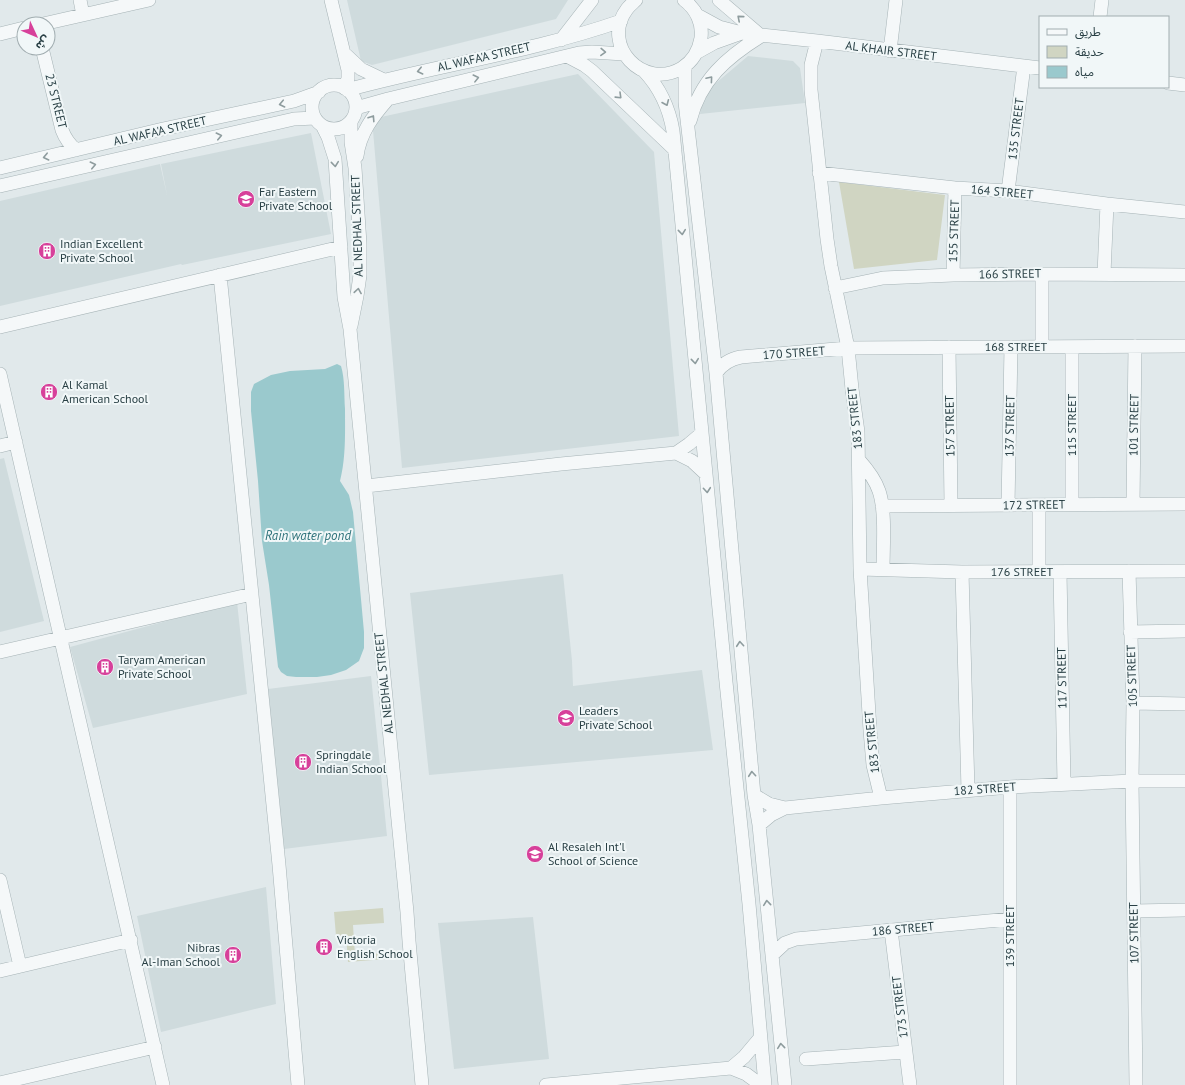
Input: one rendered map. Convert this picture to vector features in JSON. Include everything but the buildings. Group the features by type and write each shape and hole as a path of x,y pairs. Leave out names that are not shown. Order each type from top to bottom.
{"street":[{"path":"80,0 84,15"},
{"path":"56,21 149,0"},
{"path":"331,0 343,52 339,73 341,88"},
{"path":"561,40 592,0"},
{"path":"636,0 627,9 621,21 619,38 624,54 630,61 644,71 652,74 665,74 685,66 696,53 700,44 700,24 697,15 692,7 684,0"},
{"path":"688,126 696,100 709,80 730,58 761,36 719,0"},
{"path":"890,51 896,0"},
{"path":"1100,16 1102,0"},
{"name":"AL KHAIR STREET","path":"697,15 719,26 742,33 761,36 817,41 1039,68"},
{"name":"AL WAFA'A STREET","path":"341,88 384,80 561,40 621,21"},
{"path":"0,34 16,30"},
{"name":"AL KHAIR STREET","path":"696,53 718,41 742,33"},
{"name":"183 STREET","path":"817,41 810,78 827,239 835,288 848,348 858,432 860,569 871,748 881,798"},
{"path":"343,52 361,69 384,80"},
{"name":"AL WAFA'A STREET","path":"356,108 566,56 592,52 624,54"},
{"name":"23 STREET","path":"44,56 62,130 65,138 76,150"},
{"path":"566,56 592,71 674,150"},
{"path":"685,66 684,90 716,374 754,795 759,826 785,1085"},
{"name":"135 STREET","path":"1008,191 1024,66"},
{"path":"644,71 658,88 668,109 671,120 749,904 765,1085"},
{"path":"1169,83 1185,85"},
{"path":"341,88 352,95 355,101 355,115 351,122 335,130 319,123 313,113 313,102 319,92 341,88"},
{"name":"AL WAFA'A STREET","path":"0,168 163,129 294,101 319,92"},
{"path":"355,168 358,149 364,131 374,114 388,99"},
{"name":"AL WAFA'A STREET","path":"0,186 294,119 319,123"},
{"name":"AL NEDHAL STREET","path":"350,330 358,296 360,275 360,244 351,122"},
{"name":"AL NEDHAL STREET","path":"319,123 328,137 335,159 344,297 350,330 366,486 422,1085"},
{"name":"164 STREET","path":"819,173 955,188 1008,191 1107,204 1185,212"},
{"name":"155 STREET","path":"952,275 955,188"},
{"path":"1104,274 1107,204"},
{"path":"0,327 341,247"},
{"path":"1042,274 1042,347"},
{"path":"220,275 279,857 298,1085"},
{"name":"166 STREET","path":"835,288 888,278 952,275 1185,275"},
{"name":"170 STREET","path":"712,342 725,352 741,357"},
{"name":"115 STREET","path":"1072,346 1072,504"},
{"name":"101 STREET","path":"1133,504 1135,346"},
{"name":"168 STREET","path":"848,348 1185,346"},
{"name":"157 STREET","path":"949,347 951,505"},
{"name":"137 STREET","path":"1008,505 1011,347"},
{"name":"170 STREET","path":"716,374 729,360 741,357 848,348"},
{"path":"0,374 131,940 163,1085"},
{"path":"366,486 676,453 690,444 702,433"},
{"path":"0,446 16,442"},
{"path":"676,453 692,461 706,474"},
{"path":"859,460 871,475 879,492 882,506 883,570"},
{"name":"172 STREET","path":"882,506 1185,504"},
{"path":"1039,505 1039,572"},
{"name":"176 STREET","path":"860,569 962,572 1129,570 1185,571"},
{"name":"105 STREET","path":"1129,570 1133,703 1132,781"},
{"path":"962,572 968,790"},
{"name":"117 STREET","path":"1060,572 1064,784"},
{"path":"0,652 252,594"},
{"path":"1130,632 1185,631"},
{"path":"1133,703 1185,704"},
{"name":"182 STREET","path":"754,795 769,804 785,808 1010,787 1132,781 1185,781"},
{"name":"107 STREET","path":"1132,781 1136,1085"},
{"name":"139 STREET","path":"1010,787 1010,1085"},
{"name":"182 STREET","path":"759,826 771,815 785,808"},
{"path":"0,880 20,966"},
{"path":"1134,911 1185,910"},
{"name":"186 STREET","path":"772,955 785,943 796,939 1010,919"},
{"name":"186 STREET","path":"769,924 781,934 796,939"},
{"name":"173 STREET","path":"891,930 910,1085"},
{"path":"0,971 131,940"},
{"path":"731,1068 750,1051 760,1038"},
{"path":"0,1083 155,1047"},
{"path":"806,1059 905,1052"},
{"path":"546,1085 731,1068 746,1074 761,1085"}],"shaded area":[{"path":"347,0 568,0 556,19 372,65 361,61"},
{"path":"748,56 793,61 800,68 805,103 700,114 703,94"},
{"path":"578,74 654,152 679,436 402,468 372,119"},
{"path":"311,133 331,234 181,264 0,306 0,201 160,164 167,195 161,164"},
{"path":"4,458 44,621 0,632 0,459"},
{"name":"Leaders Private School","path":"563,574 572,661 573,686 702,670 713,750 429,775 410,593"},
{"path":"237,602 247,694 93,728 70,647"},
{"path":"371,676 387,836 284,849 268,689"},
{"path":"266,887 276,1004 161,1032 137,916"},
{"path":"533,917 549,1059 454,1069 438,923"}],"green space":[{"path":"839,182 945,195 937,260 854,269"},
{"path":"383,908 384,923 353,925 355,955 385,953 386,959 348,962 346,935 336,936 334,912"}],"water":[{"name":"Rain water pond","path":"337,364 341,366 344,382 345,409 344,454 340,481 349,495 353,512 364,632 364,648 359,661 346,670 331,675 317,677 287,676 281,672 278,667 269,585 262,541 251,411 251,392 254,384 271,375 290,371 325,369"}],"place":[{"name":"Far Eastern Private School","path":"246,199"},
{"name":"Indian Excellent Private School","path":"47,251"},
{"name":"Al Kamal American School","path":"49,392"},
{"name":"Taryam American Private School","path":"105,667"},
{"name":"Leaders Private School","path":"566,718"},
{"name":"Springdale Indian School","path":"303,762"},
{"name":"Al Resaleh Int'l School of Science","path":"535,854"},
{"name":"Victoria English School","path":"324,947"},
{"name":"Nibras Al-Iman School","path":"233,955"}]}
